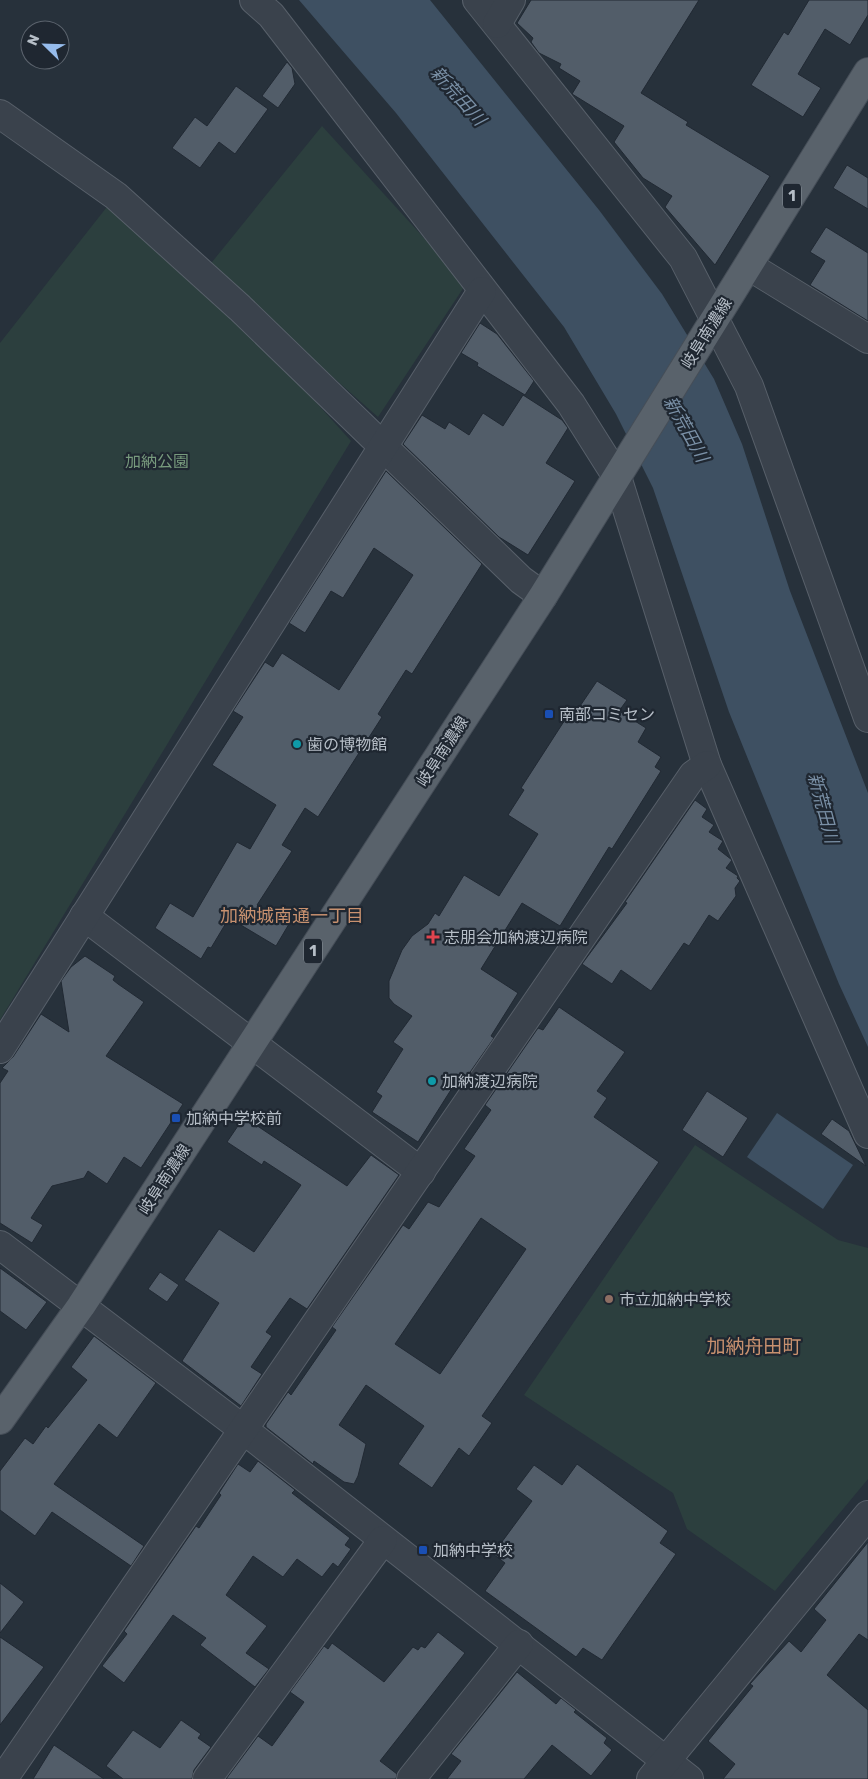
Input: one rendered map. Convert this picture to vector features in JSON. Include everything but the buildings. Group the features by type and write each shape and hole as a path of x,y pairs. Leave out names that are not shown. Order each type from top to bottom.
{"main road":[{"name":"岐阜南濃線","path":"0,1420 81,1306 543,596 868,72"}],"street":[{"path":"254,0 270,16 570,404 617,477 707,765 868,1134"},
{"path":"477,0 682,258 749,386 868,716"},
{"path":"497,24 511,0"},
{"path":"0,114 116,196 240,308 521,580 543,596"},
{"path":"749,266 868,339"},
{"path":"0,1049 384,448 482,291"},
{"path":"3,1779 693,775 707,765"},
{"path":"84,916 421,1172"},
{"path":"0,1245 244,1430 519,1644 658,1770 690,1779"},
{"path":"658,1770 868,1515"},
{"path":"207,1779 383,1540"},
{"path":"411,1779 519,1644"}],"green space":[{"path":"322,126 466,284 378,417 208,267"},
{"name":"加納公園","path":"110,203 241,319 351,441 0,1020 0,343"},
{"path":"695,1145 838,1240 868,1248 868,1479 775,1591 687,1529 673,1493 524,1395"}],"water":[{"name":"新荒田川","path":"299,0 430,0 599,210 662,294 714,379 742,444 790,591 868,793 868,1047 839,984 729,712 653,488 616,414 564,327 396,113"},
{"path":"777,1113 853,1165 823,1209 747,1157"}],"place":[{"name":"南部コミセン","path":"549,714"},
{"name":"歯の博物館","path":"297,744"},
{"name":"志朋会加納渡辺病院","path":"433,937"},
{"name":"加納渡辺病院","path":"432,1081"},
{"name":"加納中学校前","path":"176,1118"},
{"name":"市立加納中学校","path":"609,1299"},
{"name":"加納中学校","path":"423,1550"}],"district":[{"name":"加納城南通一丁目","path":"292,916"},
{"name":"加納舟田町","path":"754,1346"}]}
